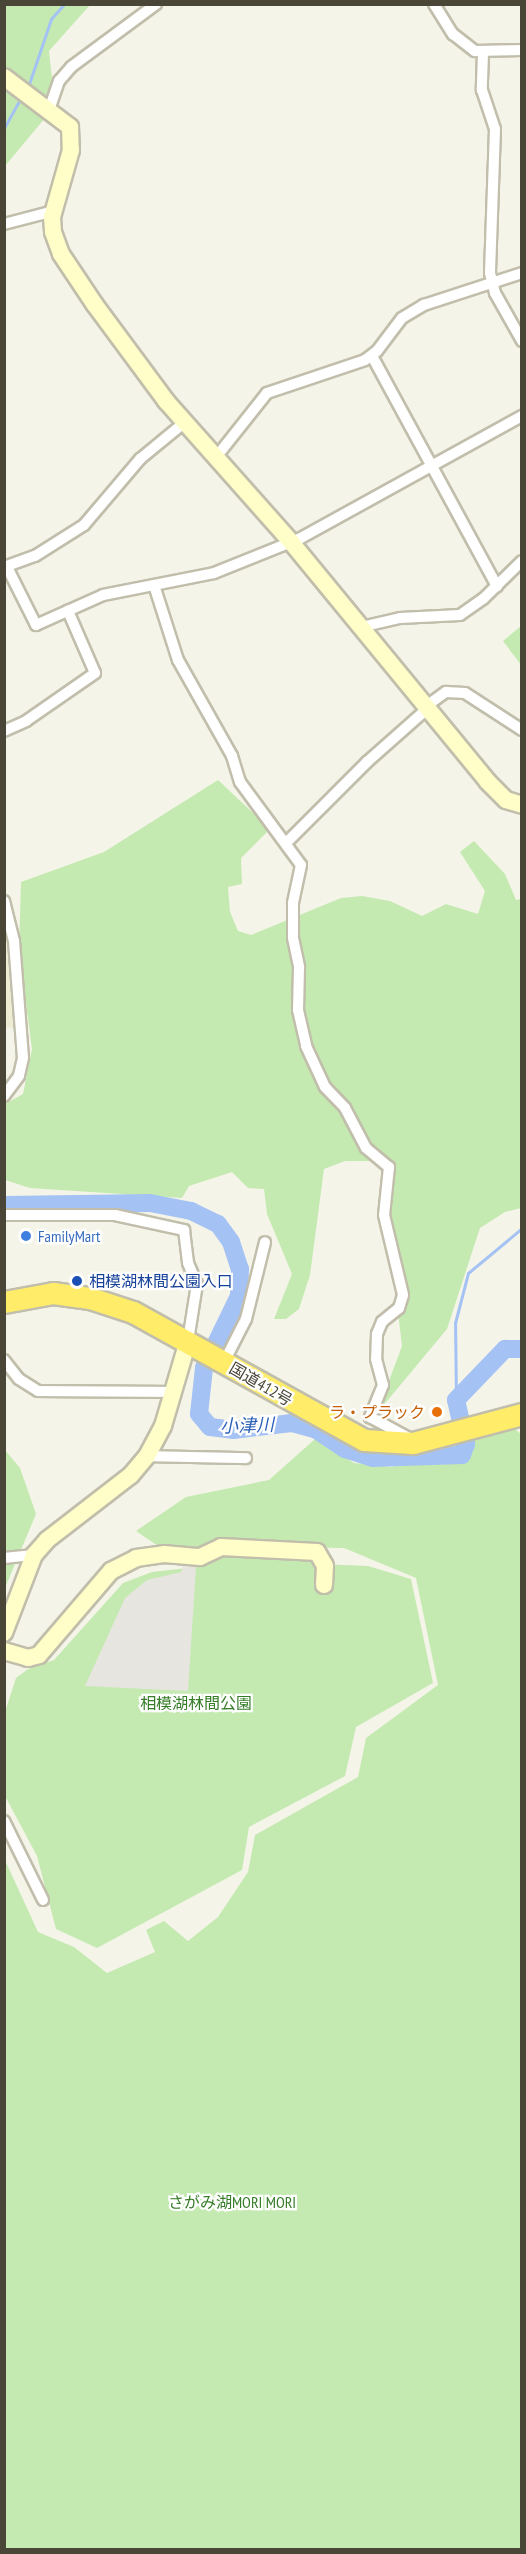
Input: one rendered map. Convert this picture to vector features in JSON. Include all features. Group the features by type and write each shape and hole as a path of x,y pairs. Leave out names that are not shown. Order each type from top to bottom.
{"highway":[{"name":"国道412号","path":"4,1302 53,1293 90,1298 133,1312 209,1353 346,1433 374,1442 413,1443 522,1414"}],"street":[{"path":"49,110 59,81 71,67 156,4"},
{"path":"434,4 459,42 483,53 522,50"},
{"path":"483,53 482,90 495,129 491,282 522,341"},
{"path":"10,84 67,122 72,132 68,163 54,211 55,239 66,262 140,369 291,542 499,794 522,806"},
{"path":"4,224 54,211"},
{"path":"217,456 267,393 372,356 412,311 522,273"},
{"path":"372,356 433,464 497,586"},
{"path":"185,422 140,459 84,525 35,556 6,567 36,625 103,596 214,573 291,542 522,416"},
{"path":"361,627 400,618 460,615 497,586 522,561"},
{"path":"154,585 178,660 232,756 240,782 287,842 301,865 293,903 293,938 298,967 298,1010 306,1046 325,1087 345,1108 366,1148 389,1167 384,1215 403,1295 399,1308 382,1322 377,1334 376,1359 383,1387 370,1417 406,1434 413,1443"},
{"path":"4,731 26,722 95,673 68,611"},
{"path":"287,842 362,766 446,692 465,693 522,730"},
{"path":"4,901 14,941 23,1058 19,1076 4,1096"},
{"path":"4,1215 115,1215 184,1230 188,1263 197,1284 209,1353"},
{"path":"4,1633 34,1555 47,1539 130,1474 147,1456 174,1392 209,1353 246,1319 266,1242"},
{"path":"4,1360 19,1379 38,1391 174,1392"},
{"path":"147,1456 246,1458"},
{"path":"4,1651 28,1658 39,1655 111,1571 136,1558 164,1554 200,1557 221,1547 317,1552 326,1566 324,1585"},
{"path":"4,1558 34,1555"},
{"path":"4,1821 43,1900"}],"shaded area":[{"path":"4,922 16,1027 5,1028 4,1028"},
{"path":"183,1566 196,1567 188,1691 85,1686 125,1598 147,1580 181,1572"}],"green space":[{"path":"5,5 90,5 49,51 55,106 5,166"},
{"path":"521,626 521,665 503,641"},
{"path":"218,780 270,829 241,858 242,884 228,887 230,912 238,931 251,935 341,898 362,896 390,901 422,916 446,904 478,914 485,891 460,852 474,841 505,874 516,900 521,899 521,1208 505,1212 480,1228 447,1329 377,1413 402,1346 380,1161 345,1161 324,1169 310,1275 299,1309 286,1319 274,1319 292,1274 267,1214 264,1189 248,1188 232,1172 189,1186 182,1198 30,1188 5,1180 5,1104 23,1094 32,1049 19,950 21,882 104,852"},
{"name":"さがみ湖MORI MORI","path":"510,1425 521,1434 521,2549 5,2549 4,1858 38,1932 74,1947 107,1973 155,1952 146,1930 164,1921 188,1941 218,1917 248,1872 255,1835 358,1777 366,1738 438,1685 416,1578 344,1548 220,1546 203,1555 158,1546 136,1531 186,1497 269,1480 315,1439 354,1463 392,1467"},
{"path":"5,1450 20,1468 36,1514 5,1588"},
{"name":"相模湖林間公園","path":"221,1549 309,1555 320,1564 368,1566 411,1579 433,1683 356,1727 345,1776 249,1827 242,1870 97,1948 56,1929 37,1856 5,1796 4,1715 16,1678 28,1669 54,1660 123,1583 152,1572 196,1567"}],"waterway":[{"path":"28,87 51,19 64,4"},
{"path":"4,128 21,97"},
{"name":"小津川","path":"4,1205 150,1203 191,1211 218,1224 231,1242 240,1269 239,1296 204,1368 199,1414 210,1427 233,1430 292,1423 315,1429 345,1449 373,1458 462,1455 466,1444 456,1400 505,1349 522,1349"},
{"path":"456,1400 455,1323 468,1273 522,1228"}],"place":[{"name":"FamilyMart","path":"26,1236"},
{"name":"相模湖林間公園入口","path":"77,1281"},
{"name":"ラ・プラック","path":"437,1412"}]}
